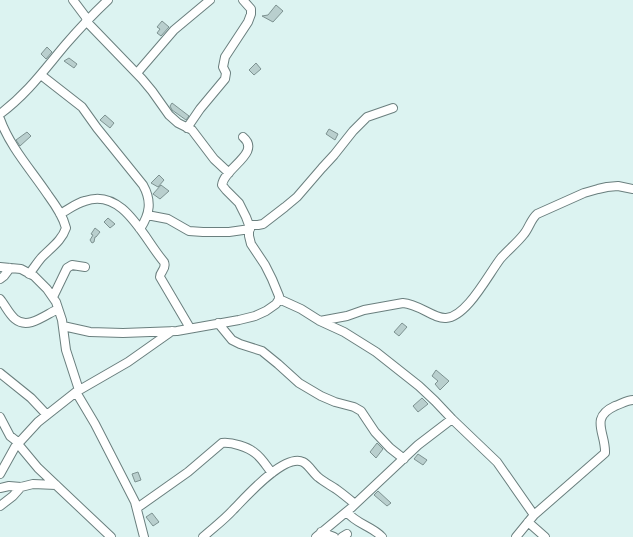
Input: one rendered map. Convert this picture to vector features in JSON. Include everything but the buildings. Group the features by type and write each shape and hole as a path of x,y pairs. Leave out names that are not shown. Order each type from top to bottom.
{"street":[{"path":"73,0 87,21 137,73 169,115 178,124 187,128 196,135 214,159 229,173"},
{"path":"0,114 21,98 87,21 108,0"},
{"path":"137,73 174,30 210,0"},
{"path":"187,128 200,109 225,79 226,73 223,66 225,56 248,22 251,14 251,9 243,0"},
{"path":"41,75 82,107 97,128 143,184 149,195 147,219 140,229"},
{"path":"147,215 168,219 189,231 222,232 263,224 297,197 353,131 367,118 393,108"},
{"path":"0,119 14,147 60,214 66,228 64,234 42,257 29,274"},
{"path":"243,137 248,144 248,152 223,179 223,186 239,203 249,227 251,244 265,264 279,299 344,332 385,358 419,386 497,462 534,515"},
{"path":"320,321 347,316 364,310 403,303 423,309 436,316 445,318 451,317 462,309 475,295 500,259 524,234 534,216 584,193 607,186 618,186 633,189"},
{"path":"60,214 83,201 101,198 112,202 124,210 135,221 164,262 165,267 160,278 190,328"},
{"path":"53,297 66,268 72,265 85,267"},
{"path":"0,267 21,269 34,276 47,289 56,302 63,326 66,350 78,391 119,468 137,508 144,537"},
{"path":"0,279 10,268"},
{"path":"0,299 15,319 23,324 28,324 58,309"},
{"path":"63,326 90,332 123,333 173,331 255,316 276,304 279,299"},
{"path":"218,323 232,340 262,351 299,384 321,396 335,402 354,407 361,411 375,432 390,448 404,458"},
{"path":"0,474 18,443 38,422 78,391 128,362 173,331"},
{"path":"0,373 31,398 47,415"},
{"path":"516,537 534,515 605,453 606,447 600,419 603,414 610,409 633,400"},
{"path":"0,417 10,436 18,443 38,468 110,537"},
{"path":"319,535 347,512 418,445 452,419"},
{"path":"137,508 182,476 222,443 242,447 256,454 272,473"},
{"path":"203,537 264,479 287,464 297,461 302,462 323,482 336,489 355,504"},
{"path":"0,488 9,486 21,487 33,484 56,485"},
{"path":"0,506 13,496 21,487"},
{"path":"347,512 359,523 371,528 382,537"},
{"path":"528,522 545,537"},
{"path":"319,535 334,537"}]}
